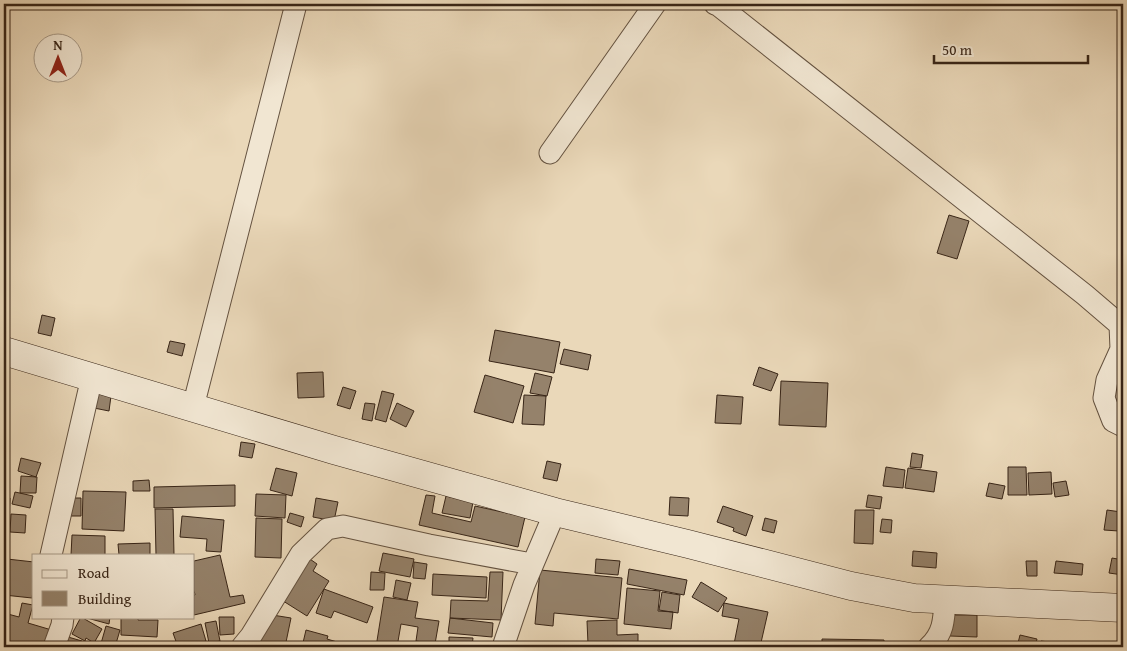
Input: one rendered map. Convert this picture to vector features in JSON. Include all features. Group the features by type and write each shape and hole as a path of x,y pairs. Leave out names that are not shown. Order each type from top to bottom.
{"main road":[{"path":"4,351 324,448 554,512 698,546 851,586 914,598 1123,608"}],"street":[{"path":"193,407 296,4"},
{"path":"550,153 655,4"},
{"path":"715,4 1120,324 1121,349 1107,380 1104,398 1113,421 1123,426"},
{"path":"51,554 92,377"},
{"path":"503,647 532,564 554,512"},
{"path":"242,647 251,636 302,554 326,529 343,526 429,545 532,564"},
{"path":"939,645 944,619 944,599"},
{"path":"54,647 63,618"}],"building":[{"path":"949,215 969,221 957,259 937,253"},
{"path":"42,315 55,318 51,336 38,333"},
{"path":"495,330 560,342 554,373 489,361"},
{"path":"170,341 185,344 182,356 167,352"},
{"path":"564,349 591,355 588,370 560,364"},
{"path":"759,367 778,374 771,391 753,385"},
{"path":"323,372 324,397 298,398 297,373"},
{"path":"535,373 552,377 547,396 530,393"},
{"path":"485,375 524,386 513,423 474,412"},
{"path":"781,381 828,383 826,427 779,425"},
{"path":"343,387 356,391 350,409 337,405"},
{"path":"382,391 394,394 386,422 375,419"},
{"path":"92,393 111,396 109,411 89,407"},
{"path":"524,395 546,396 544,425 522,424"},
{"path":"717,395 743,397 741,424 715,423"},
{"path":"365,403 375,404 372,421 362,419"},
{"path":"397,403 414,411 406,427 390,419"},
{"path":"241,442 255,444 252,458 239,456"},
{"path":"912,453 923,455 921,468 910,467"},
{"path":"21,458 41,463 36,477 18,471"},
{"path":"547,461 561,464 557,481 543,478"},
{"path":"886,467 905,470 903,488 883,486"},
{"path":"1008,467 1026,467 1027,495 1008,495"},
{"path":"276,468 297,473 292,496 270,490"},
{"path":"908,468 937,472 934,492 905,488"},
{"path":"1051,472 1052,494 1029,495 1028,473"},
{"path":"21,476 37,477 36,493 20,493"},
{"path":"149,480 150,491 133,491 133,481"},
{"path":"1066,481 1069,495 1055,497 1053,483"},
{"path":"989,483 1005,486 1002,499 986,496"},
{"path":"235,485 235,506 154,508 154,487"},
{"path":"83,491 126,492 124,531 82,529"},
{"path":"15,492 33,496 30,508 12,504"},
{"path":"256,494 286,495 285,518 255,516"},
{"path":"426,495 435,496 432,513 471,522 475,506 525,517 518,547 419,525"},
{"path":"868,495 882,497 880,509 866,507"},
{"path":"446,496 473,502 470,518 442,513"},
{"path":"670,497 689,498 688,516 669,515"},
{"path":"4,498 10,498 8,533 4,533"},
{"path":"66,498 81,498 81,516 67,516"},
{"path":"316,498 338,502 334,521 313,517"},
{"path":"723,506 753,516 746,536 733,531 734,528 717,522"},
{"path":"155,509 173,509 174,554 156,554"},
{"path":"855,510 874,510 873,544 854,543"},
{"path":"1107,510 1121,512 1119,531 1104,530"},
{"path":"290,513 304,517 301,527 287,522"},
{"path":"11,514 26,515 25,533 10,532"},
{"path":"182,516 224,520 221,552 206,551 207,539 180,537"},
{"path":"256,518 282,519 281,558 255,557"},
{"path":"765,518 777,521 774,533 762,530"},
{"path":"882,519 892,520 891,533 880,532"},
{"path":"72,535 105,536 105,554 71,554"},
{"path":"150,543 150,554 119,554 118,544"},
{"path":"913,551 937,553 936,568 912,566"},
{"path":"383,553 414,559 410,577 379,571"},
{"path":"220,555 230,597 243,595 245,603 195,615 195,561"},
{"path":"307,557 317,564 313,571 329,581 307,616 280,599"},
{"path":"1112,558 1123,560 1123,575 1109,573"},
{"path":"7,559 32,562 32,598 4,595"},
{"path":"596,559 620,561 618,575 595,573"},
{"path":"1026,561 1037,561 1037,576 1027,576"},
{"path":"1056,561 1083,564 1082,575 1054,573"},
{"path":"414,562 427,564 425,579 413,578"},
{"path":"629,569 687,580 684,595 627,584"},
{"path":"540,570 622,578 618,619 554,613 553,626 535,624"},
{"path":"371,572 385,573 384,590 370,590"},
{"path":"490,572 503,572 501,620 450,618 451,600 488,601"},
{"path":"433,574 487,577 486,598 432,595"},
{"path":"396,580 411,583 407,600 393,597"},
{"path":"701,582 727,598 718,612 692,597"},
{"path":"627,588 660,591 658,611 673,612 671,629 624,624"},
{"path":"324,589 373,607 367,623 334,611 331,618 316,613"},
{"path":"662,592 680,595 678,613 659,610"},
{"path":"384,597 418,602 415,618 439,621 435,644 416,641 418,627 401,624 397,647 376,647"},
{"path":"22,603 32,605 28,623 55,631 50,647 4,647 4,613 19,617"},
{"path":"724,603 768,612 760,647 734,644 739,619 722,616"},
{"path":"266,614 291,618 285,647 259,647"},
{"path":"950,615 977,615 977,637 950,636"},
{"path":"219,617 234,617 234,634 220,635"},
{"path":"80,618 102,629 94,643 86,638 85,641 72,634"},
{"path":"87,618 110,618 109,624"},
{"path":"121,618 158,620 157,637 121,635"},
{"path":"450,618 493,623 492,637 448,633"},
{"path":"617,620 617,635 638,634 638,647 608,647 608,644 588,644 587,621"},
{"path":"216,621 220,641 209,643 205,623"},
{"path":"201,624 206,641 186,647 178,647 173,633"},
{"path":"106,626 120,630 115,647 100,647"},
{"path":"306,630 328,636 327,639 354,647 302,647"},
{"path":"61,635 82,641 94,647 57,647"},
{"path":"1020,635 1037,639 1035,647 1017,647"},
{"path":"449,637 473,638 472,647 432,647 432,644 449,645"},
{"path":"822,639 884,640 884,647 822,647"},
{"path":"1041,641 1057,643 1057,647 1040,647"},
{"path":"979,643 1005,646 979,647"}]}
